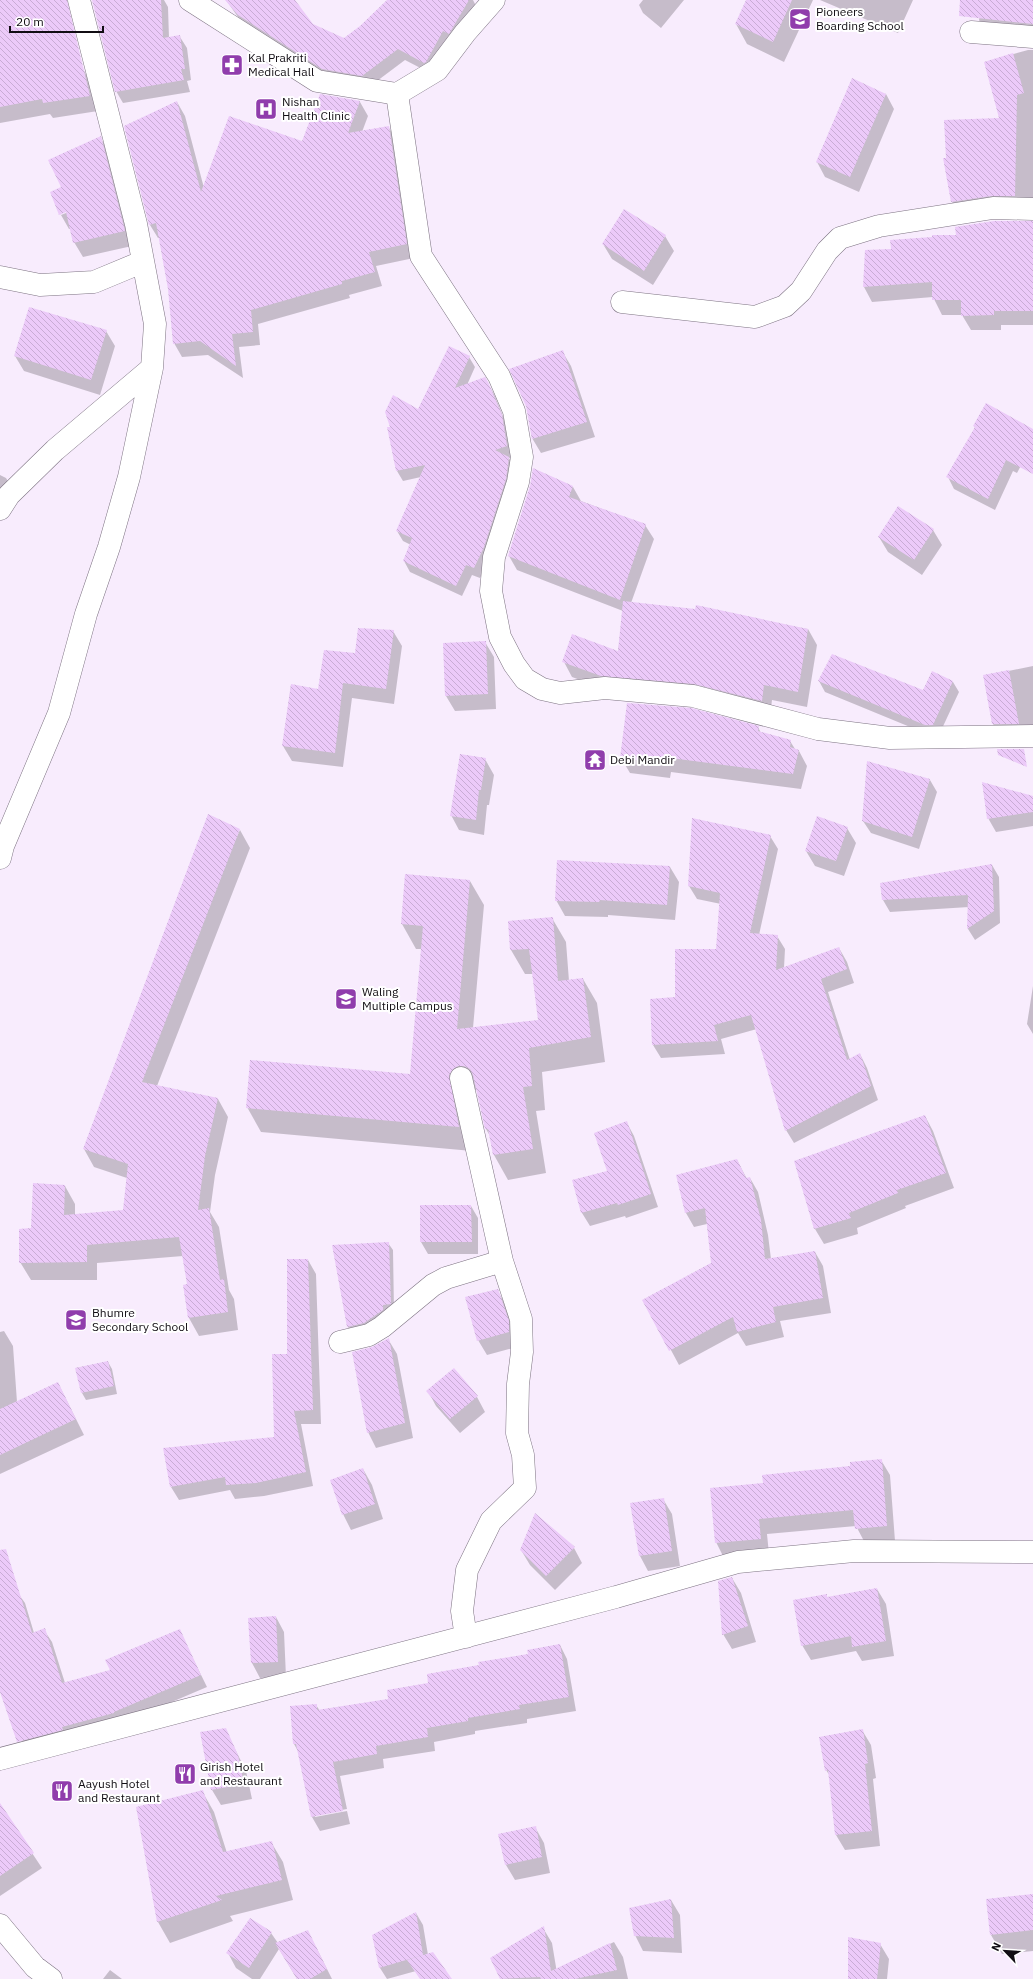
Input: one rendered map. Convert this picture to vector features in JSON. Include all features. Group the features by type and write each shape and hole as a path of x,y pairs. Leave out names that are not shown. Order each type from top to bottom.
{"street":[{"path":"0,858 3,846 59,712 86,614 109,547 125,491 152,368 155,324 136,224 79,0"},
{"path":"190,0 317,82 397,94 438,70 465,33 494,0"},
{"path":"971,32 1033,37"},
{"path":"397,94 422,256 499,376 514,411 522,457 518,482 494,557 491,591 500,637 514,664 525,679 542,689 560,693 605,688 693,696 818,729 876,736 897,738 1033,736"},
{"path":"622,302 755,317 785,306 801,291 817,269 827,250 840,238 880,226 986,209 1033,209"},
{"path":"0,277 40,285 94,282 142,262"},
{"path":"0,509 9,495 50,455 152,368"},
{"path":"462,1078 502,1261 521,1319 522,1352 518,1384 517,1433 523,1455 525,1488 491,1521 467,1570 462,1610 466,1637"},
{"path":"340,1342 369,1335 382,1327 434,1285 446,1278 502,1261"},
{"path":"0,1759 466,1637 738,1562 854,1551 1033,1552"},
{"path":"0,1926 35,1967 51,1979"}],"building":[{"path":"0,0 67,0 90,96 43,103 42,99 0,107"},
{"path":"92,0 161,0 163,38 180,35 185,69 181,69 184,80 115,92"},
{"path":"225,0 295,0 313,24 344,38 360,26 387,0 469,0 449,34 443,31 426,62 424,63 398,49 362,76 322,69 238,15"},
{"path":"746,0 792,0 773,42 735,24"},
{"path":"960,0 1033,0 1033,24 959,16"},
{"path":"1013,53 1024,93 1017,95 1015,196 991,196 951,202 943,158 946,158 944,120 999,118 984,62"},
{"path":"852,78 886,94 850,177 816,162"},
{"path":"320,94 360,101 348,133 389,126 407,244 369,252 375,272 342,281 342,284 251,310 253,332 232,334 236,366 200,341 173,344 168,289 156,223 149,225 124,126 177,101 201,192 229,116 302,141"},
{"path":"101,136 125,231 73,243 66,212 59,215 50,192 61,187 48,160"},
{"path":"624,209 666,235 644,271 602,244"},
{"path":"994,221 1033,221 1033,311 994,311 994,315 961,316 961,300 932,300 932,282 863,287 865,250 891,249 890,240 932,237 932,235 956,235 955,227"},
{"path":"29,307 107,330 91,380 14,356"},
{"path":"449,346 470,356 455,388 485,377 488,382 502,415 507,446 495,450 509,457 506,479 484,547 474,568 466,565 456,586 403,561 412,538 396,531 425,465 396,471 387,427 390,427 385,412 393,395 418,409"},
{"path":"563,350 587,422 532,439 526,406 509,369"},
{"path":"986,403 1033,429 1033,474 1006,460 988,499 946,477 975,427 973,426"},
{"path":"533,468 573,486 569,497 646,524 620,600 508,556 530,486"},
{"path":"898,506 934,529 914,560 878,537"},
{"path":"623,601 695,609 696,605 808,629 798,692 764,685 762,701 694,684 601,676 562,662 572,634 618,651"},
{"path":"358,628 394,630 386,689 343,683 335,753 282,746 291,684 318,689 324,650 355,653"},
{"path":"486,641 488,694 445,696 443,643"},
{"path":"832,654 923,690 932,671 953,681 933,725 925,725 818,681"},
{"path":"1009,670 1019,724 992,724 983,675"},
{"path":"627,703 691,708 759,726 758,731 791,740 790,747 799,750 793,774 663,757 662,763 620,758"},
{"path":"997,749 1024,749 1027,767 998,755"},
{"path":"460,754 486,758 481,790 479,790 476,820 450,816"},
{"path":"867,761 930,779 912,837 862,821"},
{"path":"982,782 1033,796 1033,812 987,819"},
{"path":"208,814 240,829 142,1082 218,1098 205,1156 198,1210 209,1208 220,1280 224,1279 228,1312 188,1318 183,1285 187,1284 179,1237 87,1245 87,1262 19,1263 19,1229 31,1228 33,1183 65,1185 64,1215 123,1210 128,1164 83,1149"},
{"path":"817,816 848,827 836,861 805,851"},
{"path":"692,818 771,835 750,933 778,935 776,970 839,947 847,969 821,979 847,1060 860,1053 871,1086 785,1131 751,1015 714,1025 718,1041 652,1045 650,999 675,997 675,949 716,949 720,893 688,886"},
{"path":"557,860 670,866 667,905 600,900 599,902 555,901"},
{"path":"992,864 994,911 967,929 968,895 882,900 880,883"},
{"path":"405,874 470,880 457,1029 538,1020 529,949 510,950 508,921 553,917 558,981 583,978 591,1037 529,1048 532,1086 523,1087 533,1149 493,1155 488,1129 485,1129 473,1075 470,1069 464,1066 458,1066 453,1069 449,1075 459,1127 246,1108 250,1060 410,1074 423,926 401,924"},
{"path":"925,1115 946,1173 897,1190 898,1193 849,1213 851,1218 814,1229 794,1161"},
{"path":"627,1121 651,1194 618,1205 617,1203 581,1213 572,1180 607,1171 594,1133"},
{"path":"737,1159 746,1178 750,1177 761,1220 765,1259 815,1251 823,1298 773,1307 776,1322 737,1332 733,1317 669,1351 642,1300 711,1263 705,1208 685,1213 676,1175"},
{"path":"420,1205 471,1205 472,1242 420,1242"},
{"path":"389,1242 391,1304 383,1305 383,1310 364,1323 347,1327 332,1245"},
{"path":"287,1259 308,1259 313,1410 294,1411 306,1472 256,1483 226,1485 225,1477 170,1487 163,1448 274,1437 272,1354 287,1354"},
{"path":"498,1289 509,1321 509,1332 477,1341 465,1297"},
{"path":"389,1338 405,1423 367,1433 352,1352 372,1347"},
{"path":"108,1361 114,1386 81,1393 75,1368"},
{"path":"454,1368 478,1396 450,1419 426,1391"},
{"path":"58,1382 76,1419 0,1455 0,1409"},
{"path":"882,1459 887,1526 855,1529 853,1510 759,1519 761,1539 715,1543 710,1488 763,1483 762,1475 850,1466 850,1462"},
{"path":"363,1468 375,1504 342,1515 330,1480"},
{"path":"664,1498 672,1551 639,1556 630,1503"},
{"path":"535,1513 575,1547 546,1576 520,1550"},
{"path":"6,1549 32,1633 45,1628 62,1683 110,1670 105,1660 180,1629 201,1675 114,1713 62,1727 63,1730 17,1742 0,1692 0,1550"},
{"path":"732,1577 748,1626 722,1635 718,1581"},
{"path":"877,1588 886,1641 852,1647 851,1636 801,1646 793,1600 827,1594 827,1597"},
{"path":"276,1616 278,1662 251,1663 248,1618"},
{"path":"560,1644 569,1697 519,1705 520,1709 468,1718 468,1721 427,1728 428,1737 376,1746 377,1754 333,1762 343,1811 311,1817 296,1744 293,1744 290,1706 317,1704 317,1710 388,1699 387,1690 428,1683 427,1674 479,1665 478,1662 528,1654 527,1650"},
{"path":"226,1728 238,1755 244,1784 211,1790 200,1732"},
{"path":"863,1729 868,1763 865,1764 872,1831 835,1835 828,1770 825,1771 819,1737"},
{"path":"203,1790 223,1852 272,1841 282,1880 216,1896 222,1900 157,1922 136,1807"},
{"path":"0,1803 34,1853 0,1876"},
{"path":"536,1826 542,1857 505,1865 498,1834"},
{"path":"1033,1894 1033,1930 990,1935 986,1899"},
{"path":"671,1899 674,1938 634,1936 629,1908"},
{"path":"416,1912 423,1955 379,1968 372,1935"},
{"path":"250,1918 272,1932 249,1968 226,1953"},
{"path":"544,1926 551,1971 610,1943 617,1970 575,1979 541,1979 540,1977 500,1979 490,1958"},
{"path":"308,1930 327,1969 310,1979 297,1979 275,1943"},
{"path":"848,1937 881,1943 877,1979 848,1979"},
{"path":"433,1952 452,1979 420,1979 407,1960"}],"place":[{"name":"Pioneers Boarding School","path":"800,19"},
{"name":"Kal Prakriti Medical Hall","path":"232,65"},
{"name":"Nishan Health Clinic","path":"266,109"},
{"name":"Debi Mandir","path":"595,760"},
{"name":"Waling Multiple Campus","path":"346,999"},
{"name":"Bhumre Secondary School","path":"76,1320"},
{"name":"Girish Hotel and Restaurant","path":"185,1774"},
{"name":"Aayush Hotel and Restaurant","path":"62,1791"}]}
